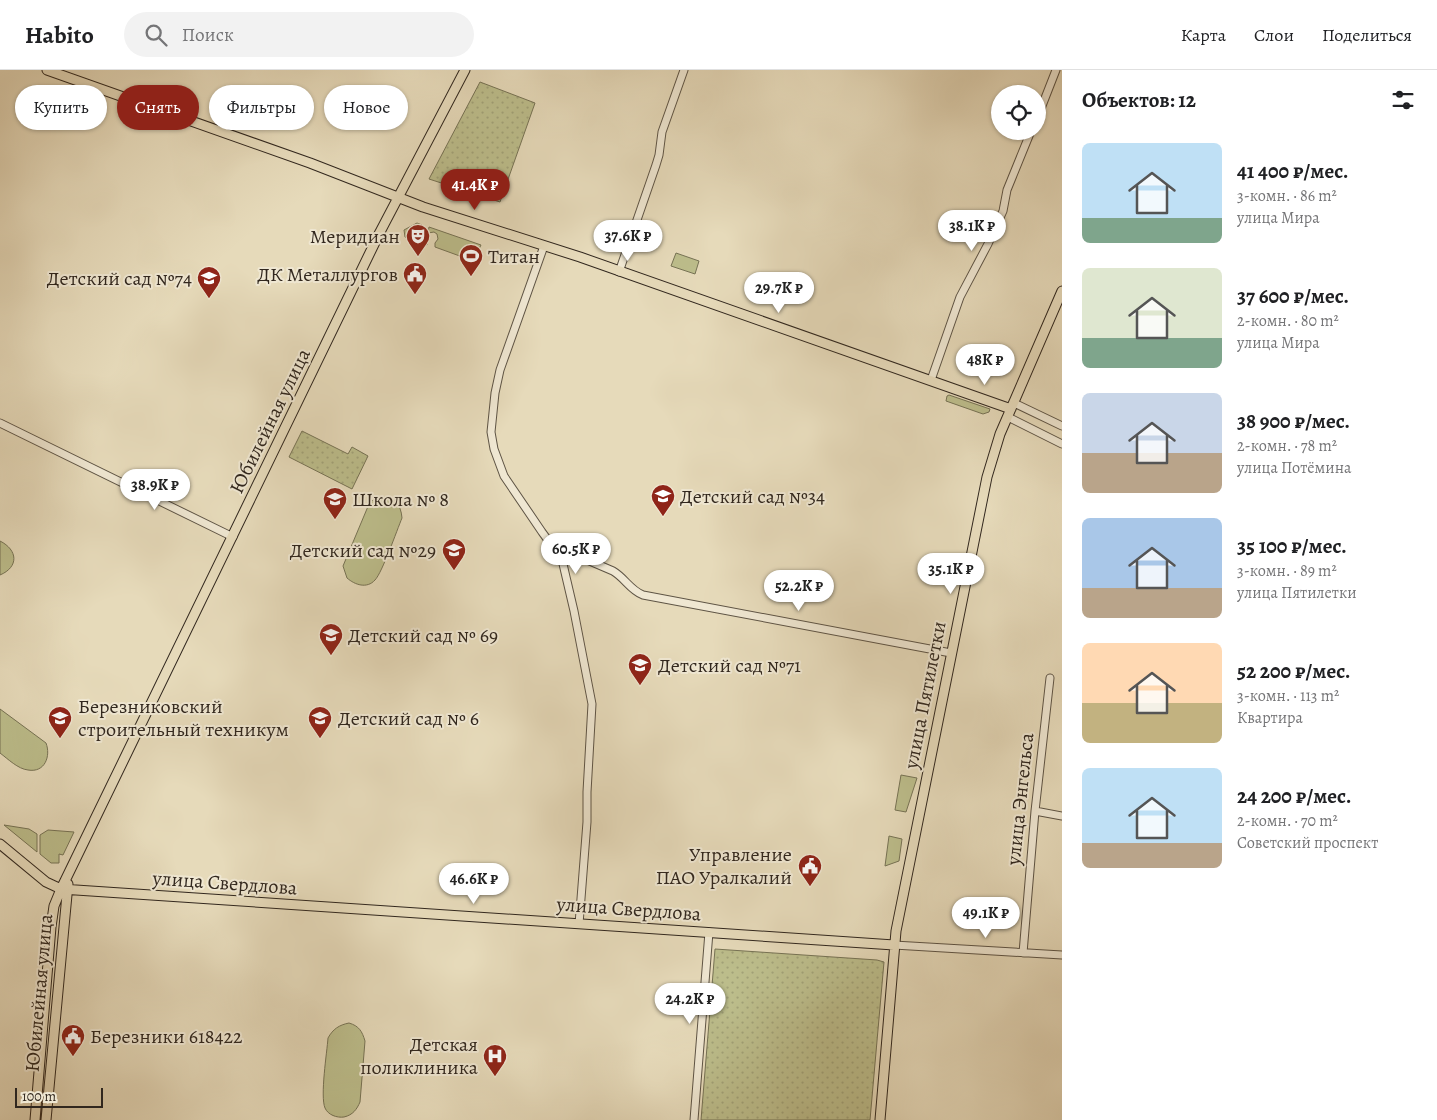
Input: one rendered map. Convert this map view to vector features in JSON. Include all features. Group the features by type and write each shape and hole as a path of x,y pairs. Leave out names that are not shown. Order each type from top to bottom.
{"main road":[{"path":"47,70 310,163 398,198 544,246 931,380 1011,410"},
{"name":"Юбилейная улица","path":"46,1120 64,889 70,869 234,537 398,198 465,70"},
{"name":"улица Пятилетки","path":"880,1120 894,945 987,477 996,443 1062,291"},
{"name":"улица Свердлова","path":"0,844 46,882 64,889 894,945"},
{"name":"Юбилейная улица","path":"35,1120 51,927 54,906 64,889"}],"street":[{"path":"619,272 656,165 662,132 684,70"},
{"path":"1046,96 1056,70"},
{"path":"931,380 960,297 999,220 1007,190 1027,140"},
{"path":"544,246 500,370 494,395 491,432 494,449 504,476 563,564 592,704 587,822 579,924"},
{"path":"1011,410 1062,426"},
{"path":"1011,410 1062,444"},
{"path":"0,423 234,537"},
{"path":"558,554 564,550 613,571 621,575 634,592 643,595 951,653"},
{"name":"улица Энгельса","path":"1023,953 1035,811 1050,678"},
{"path":"1035,811 1062,816"},
{"path":"694,1120 709,932"},
{"name":"улица Свердлова","path":"894,945 1062,955"}],"green space":[{"path":"480,82 535,103 500,202 429,179"},
{"path":"417,223 422,225 421,234 428,239 427,245 405,237 404,230"},
{"path":"429,227 481,245 478,251 471,254 468,259 435,247 438,239 437,234 434,232 428,233"},
{"path":"676,253 699,261 695,274 671,266"},
{"path":"949,395 990,409 989,412 983,414 946,401"},
{"path":"302,431 348,454 352,447 368,456 352,489 289,457"},
{"path":"380,497 389,498 396,502 402,518 378,576 372,583 361,585 347,578 343,566 369,504 374,499"},
{"path":"0,541 10,549 14,558 11,568 0,575"},
{"path":"0,709 46,743 47,758 39,769 28,770 21,768 0,753"},
{"path":"901,775 917,778 906,812 895,810"},
{"path":"4,825 29,829 37,834 37,852"},
{"path":"48,830 74,832 63,855 59,854 59,863 51,863 40,854 40,835"},
{"path":"889,836 902,839 899,861 885,866"},
{"path":"715,949 884,962 870,1120 701,1120"},
{"path":"349,1023 360,1029 365,1041 360,1102 352,1113 344,1117 338,1117 328,1112 324,1102 323,1084 328,1038 337,1028"}],"place":[{"name":"Меридиан","path":"418,257"},
{"name":"Титан","path":"471,277"},
{"name":"ДК Металлургов","path":"415,295"},
{"name":"Детский сад №74","path":"209,299"},
{"name":"Детский сад №34","path":"663,517"},
{"name":"Школа № 8","path":"335,520"},
{"name":"Детский сад №29","path":"454,571"},
{"name":"Детский сад № 69","path":"331,656"},
{"name":"Детский сад №71","path":"640,686"},
{"name":"Березниковский строительный техникум","path":"60,739"},
{"name":"Детский сад № 6","path":"320,739"},
{"name":"Управление ПАО Уралкалий","path":"810,887"},
{"name":"Березники 618422","path":"73,1057"},
{"name":"Детская поликлиника","path":"495,1077"}]}
